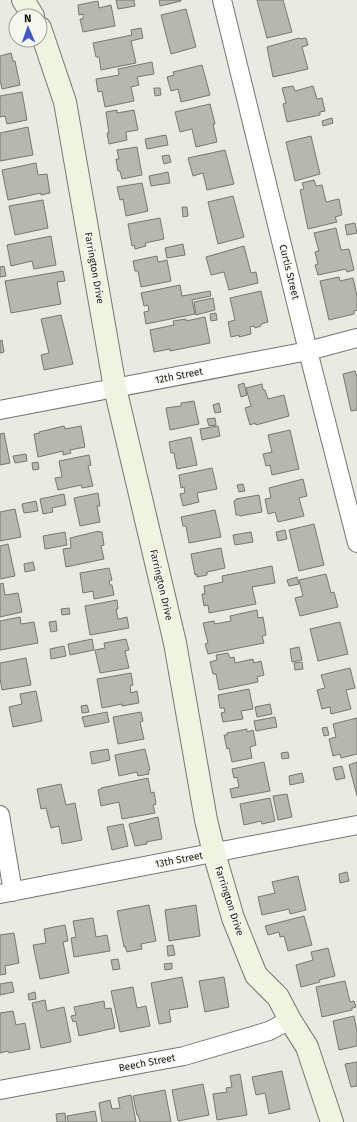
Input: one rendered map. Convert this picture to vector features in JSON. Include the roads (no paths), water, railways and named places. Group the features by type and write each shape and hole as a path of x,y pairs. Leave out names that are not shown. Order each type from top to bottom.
{"street":[{"name":"Curtis Street","path":"222,0 308,351 357,543"},
{"name":"Farrington Drive","path":"47,48 65,102 115,388 175,643 206,820 214,853 233,918 256,975 278,997 307,1047 332,1122"},
{"name":"12th Street","path":"0,410 308,351 357,338"},
{"path":"0,815 7,893"},
{"name":"13th Street","path":"7,893 357,825"},
{"name":"Beech Street","path":"0,1090 184,1056 269,1031 290,1020"}]}
